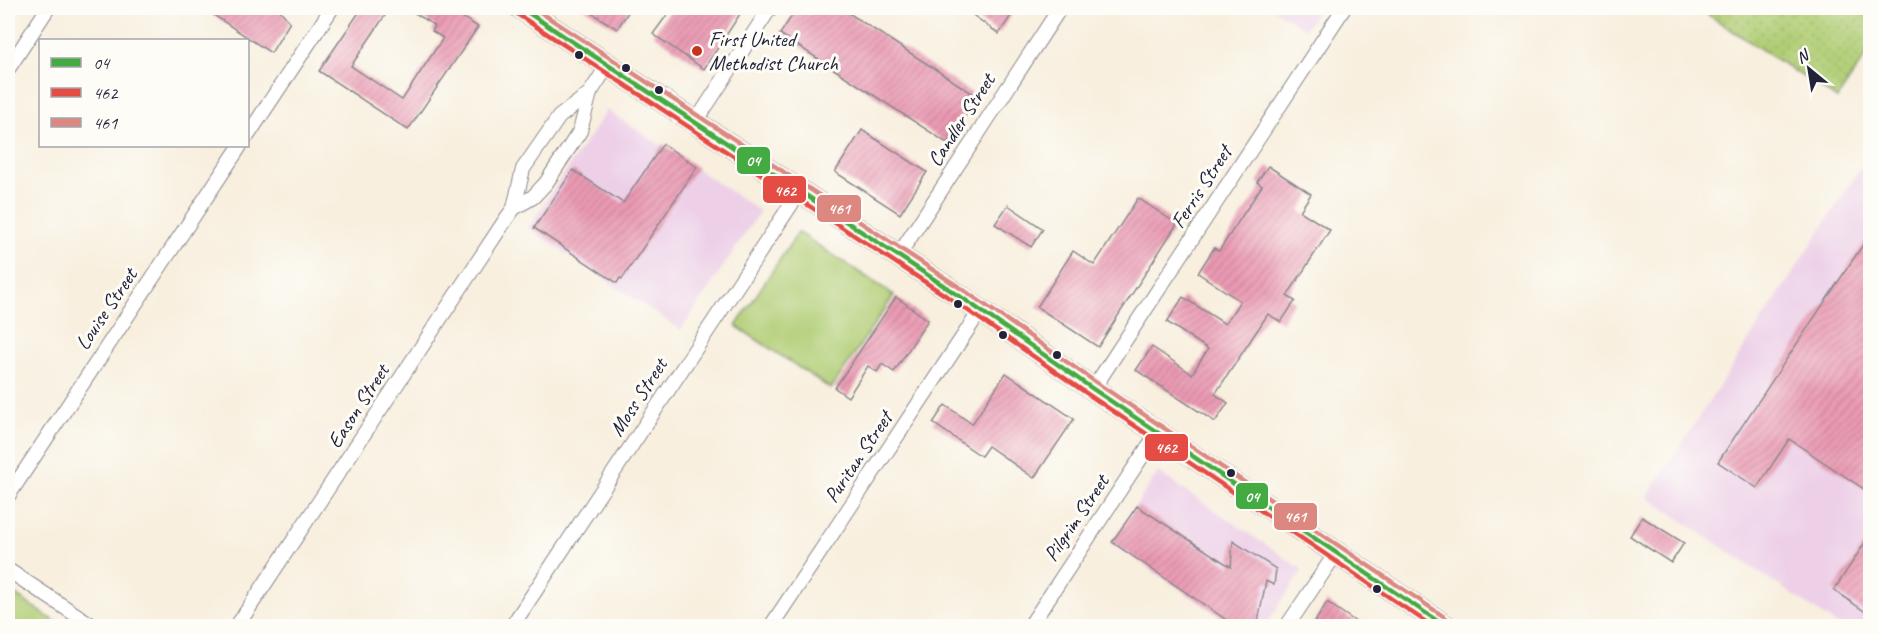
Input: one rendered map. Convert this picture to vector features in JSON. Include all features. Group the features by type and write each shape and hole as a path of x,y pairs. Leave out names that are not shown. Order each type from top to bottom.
{"main road":[{"path":"521,8 898,256 1444,627"}],"street":[{"path":"8,69 48,8"},
{"path":"249,133 332,8"},
{"path":"695,123 770,8"},
{"name":"Candler Street","path":"898,256 1060,8"},
{"name":"Ferris Street","path":"1093,389 1344,8"},
{"name":"Eason Street","path":"514,208 533,197 546,183 580,131 590,93 608,65"},
{"name":"Eason Street","path":"237,627 514,208 523,169 559,117 590,93"},
{"name":"Louise Street","path":"8,496 239,147"},
{"name":"Moss Street","path":"512,627 800,191"},
{"name":"Puritan Street","path":"771,627 980,311"},
{"name":"Pilgrim Street","path":"1030,627 1158,432"},
{"path":"1287,627 1336,553"},
{"path":"8,570 93,627"}],"shaded area":[{"path":"1272,8 1319,8 1305,29"},
{"path":"607,110 760,211 681,330 528,228"},
{"path":"1870,154 1870,626 1839,626 1647,497"},
{"path":"1158,472 1303,570 1265,626 1235,626 1111,543"}],"green space":[{"path":"1698,8 1870,8 1870,49 1837,99"},
{"path":"798,232 894,295 831,389 736,326"},
{"path":"8,590 62,626 8,626"}],"building":[{"path":"203,8 278,8 290,22 271,53"},
{"path":"362,8 390,8 351,66 402,100 443,38 432,31 435,26 407,8 448,8 478,27 408,130 319,71"},
{"path":"584,8 631,8 617,29"},
{"name":"First United Methodist Church","path":"672,8 744,8 704,69 653,34"},
{"path":"797,8 841,8 978,97 947,143 780,34"},
{"path":"979,8 1016,8 999,34 973,15"},
{"path":"862,130 927,172 900,214 835,172"},
{"path":"663,144 697,167 622,279 620,278 617,283 534,228 573,170 623,203"},
{"path":"1268,166 1311,194 1300,211 1330,230 1287,296 1295,301 1281,322 1268,314 1215,394 1228,403 1215,422 1136,370 1152,347 1192,374 1208,349 1167,322 1183,297 1225,324 1240,301 1198,273 1214,248 1219,251 1262,186 1257,182"},
{"path":"1138,198 1177,224 1098,347 1037,307 1073,251 1094,265"},
{"path":"1008,205 1043,229 1031,247 995,224"},
{"path":"1870,234 1870,493 1789,439 1757,488 1718,462"},
{"path":"896,297 928,320 894,372 882,364 877,372 868,366 848,397 835,388"},
{"path":"1006,373 1074,419 1034,478 988,446 981,456 933,423 945,405 972,424"},
{"path":"1137,506 1231,567 1233,541 1276,569 1274,585 1266,581 1257,627 1237,627 1112,542"},
{"path":"1642,517 1684,543 1671,563 1630,536"},
{"path":"1870,535 1870,615 1834,590"},
{"path":"1327,602 1363,627 1312,627"}],"transit line":[{"name":"04","path":"521,8 961,297 1093,389 1445,626"},
{"name":"461","path":"534,8 965,291 1097,383 1449,620"},
{"name":"462","path":"517,14 957,303 1089,395 1432,626"}],"place":[{"name":"First United Methodist Church","path":"697,51"}]}
